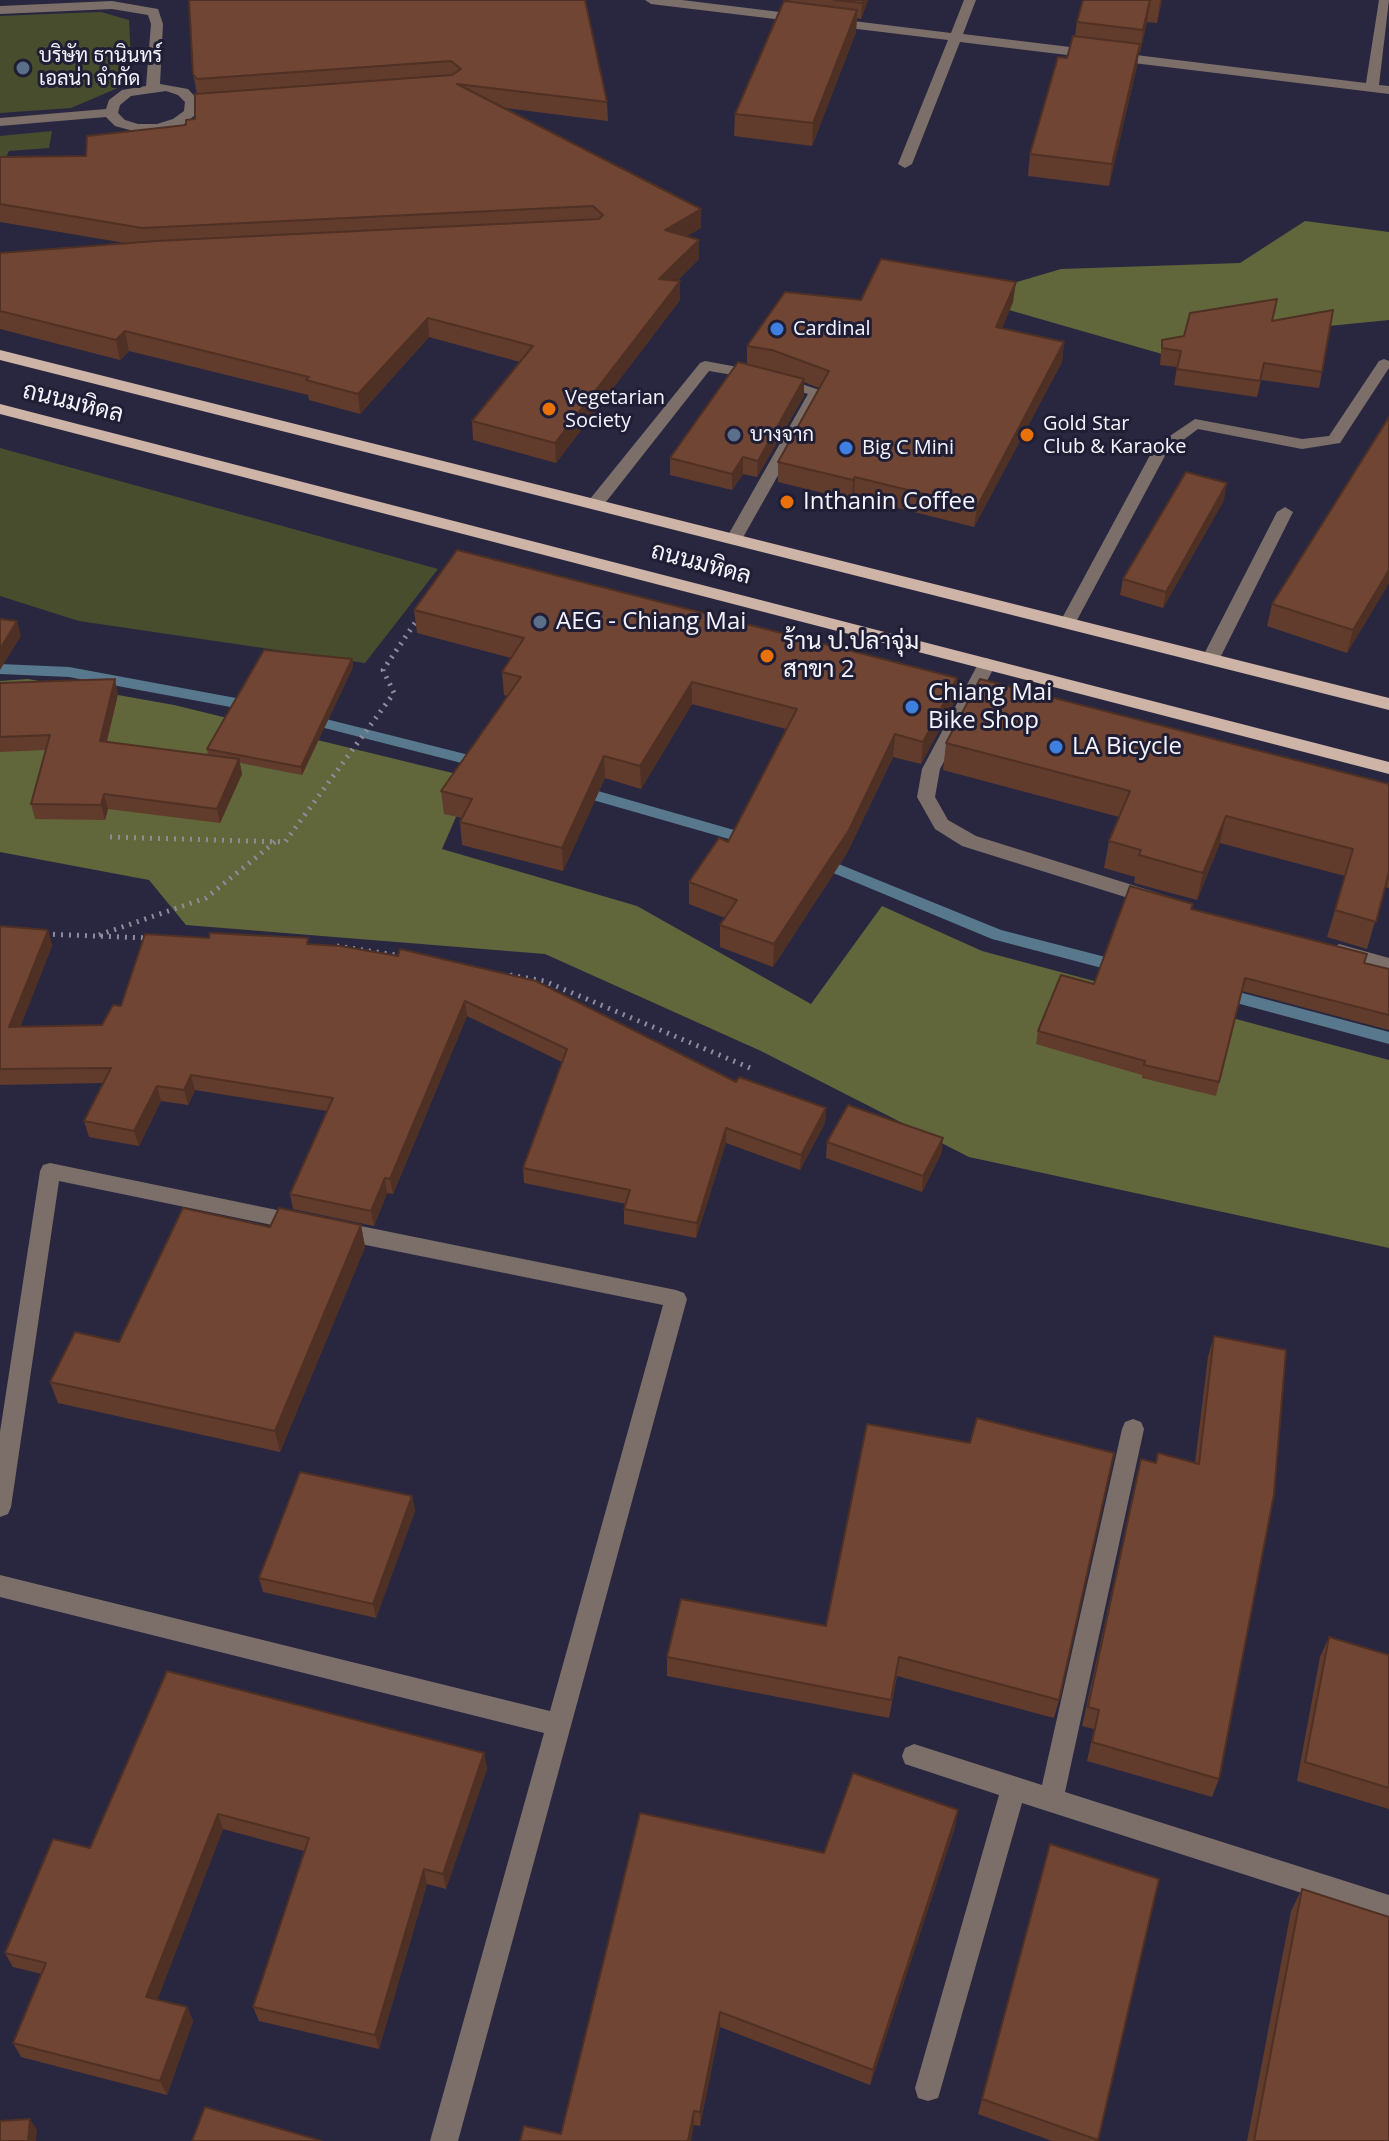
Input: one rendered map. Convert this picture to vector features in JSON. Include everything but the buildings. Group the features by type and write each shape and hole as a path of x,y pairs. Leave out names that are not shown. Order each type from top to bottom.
{"main road":[{"name":"ถนนมหิดล","path":"0,355 735,537 1389,704"},
{"name":"ถนนมหิดล","path":"0,409 1389,768"}],"street":[{"path":"651,0 1389,90"},
{"path":"905,164 970,0"},
{"path":"1372,88 1385,0"},
{"path":"0,10 112,5 153,12 157,24 153,88"},
{"path":"153,88 183,92 192,101 190,112 178,122 158,128 137,128 120,123 112,112 114,103 127,93 153,88"},
{"path":"191,106 206,105"},
{"path":"1,121 112,112"},
{"path":"1068,622 1161,449 1195,424 1302,444 1334,440 1384,364"},
{"path":"596,503 705,366 765,376 817,392 735,537"},
{"path":"1211,658 1285,512"},
{"path":"987,664 931,769 926,797 941,824 969,841 1176,905"},
{"path":"1321,945 1389,965"},
{"path":"0,1507 50,1171 676,1299 444,2141"},
{"path":"1051,1801 1133,1429"},
{"path":"0,1586 559,1725"},
{"path":"914,1756 1389,1908"},
{"path":"928,2088 1014,1788"}],"path":[{"path":"110,837 285,842 394,693 383,670 426,606"},
{"path":"96,936 206,898 276,842"},
{"path":"41,934 158,939"},
{"path":"330,946 406,957"},
{"path":"498,973 544,981 755,1070"}],"green space":[{"path":"101,12 129,20 132,79 127,84 71,108 0,113 0,16"},
{"path":"52,131 49,148 9,151 6,157 0,157 0,136"},
{"path":"1305,221 1389,232 1389,320 1227,336 1169,356 995,306 1000,287 1061,269 1240,263"},
{"path":"0,448 438,569 365,663 79,621 0,596"},
{"path":"28,679 174,705 473,778 442,849 637,906 811,1004 882,906 982,951 1389,1060 1389,1248 969,1157 761,1051 545,954 186,925 149,880 0,852 0,681"}],"waterway":[{"path":"0,669 69,672 252,706"},
{"path":"306,719 485,764"},
{"path":"577,790 750,840"},
{"path":"819,861 997,935 1121,967"},
{"path":"1220,993 1389,1038"}],"place":[{"name":"บริษัท ธานินทร์ เอลน่า จำกัด","path":"23,68"},
{"name":"Cardinal","path":"777,329"},
{"name":"Vegetarian Society","path":"549,409"},
{"name":"บางจาก","path":"734,435"},
{"name":"Gold Star Club & Karaoke","path":"1027,435"},
{"name":"Big C Mini","path":"846,448"},
{"name":"Inthanin Coffee","path":"787,502"},
{"name":"AEG - Chiang Mai","path":"540,622"},
{"name":"ร้าน ป.ปลาจุ่ม สาขา 2","path":"767,656"},
{"name":"Chiang Mai Bike Shop","path":"912,707"},
{"name":"LA Bicycle","path":"1056,747"}]}
